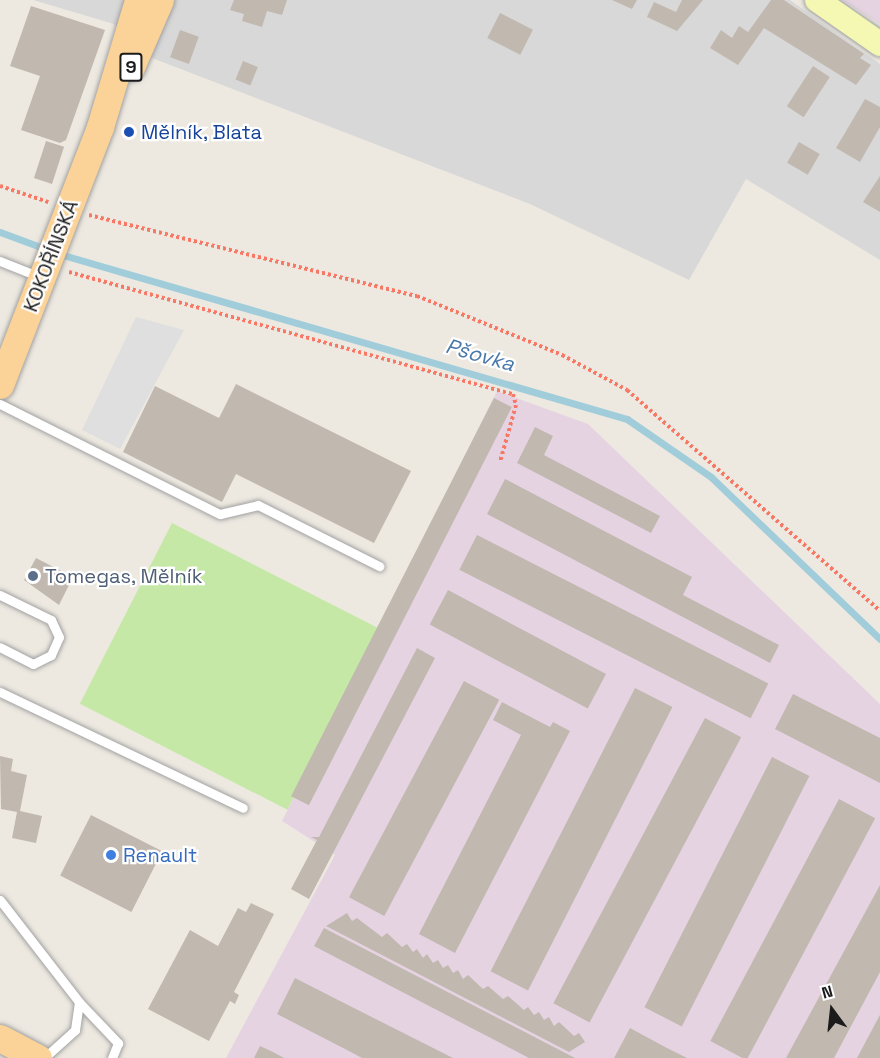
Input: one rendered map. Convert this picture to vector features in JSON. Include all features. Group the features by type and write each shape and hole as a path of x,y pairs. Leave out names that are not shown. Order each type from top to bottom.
{"main road":[{"name":"KOKOŘÍNSKÁ","path":"0,385 100,127 138,0"},
{"name":"KOKOŘÍNSKÁ","path":"100,127 160,0"},
{"path":"0,1038 38,1058"}],"street":[{"path":"817,0 880,44"}],"lane":[{"path":"0,261 46,271"},
{"path":"0,404 220,514 258,505 379,566"},
{"path":"0,595 51,620 59,637 51,655 33,664 0,647"},
{"path":"0,692 243,808"},
{"path":"0,900 79,1002 118,1043 112,1058"},
{"path":"44,1058 75,1030 79,1002"}],"path":[{"path":"0,186 68,214 417,296 562,355 627,390 880,611"},
{"path":"46,271 513,394 516,405 500,462"}],"shaded area":[{"path":"33,0 790,0 880,64 880,260 746,179 689,280 530,204 147,56 114,24"},
{"path":"842,0 880,0 880,24"},
{"path":"136,317 184,330 120,449 82,430"},
{"path":"497,391 588,424 880,704 880,1058 226,1058 335,855 282,821"}],"green space":[{"path":"172,523 380,629 287,810 80,704"}],"building":[{"path":"234,0 287,0 282,15 267,11 262,27 242,21 244,14 230,10"},
{"path":"612,0 637,0 632,9"},
{"path":"682,0 703,0 677,31 647,17 654,2 676,12"},
{"path":"771,0 784,0 864,54 860,58 871,65 856,85 764,28 738,65 710,48 721,30 732,38 739,26 748,32"},
{"path":"31,6 105,30 66,140 60,143 21,130 40,76 10,66"},
{"path":"500,13 533,30 520,55 487,38"},
{"path":"180,30 199,37 189,64 170,57"},
{"path":"243,61 258,67 250,86 236,80"},
{"path":"813,66 830,77 804,117 787,106"},
{"path":"865,99 880,107 880,127 860,162 836,148"},
{"path":"46,141 64,147 52,184 34,178"},
{"path":"799,142 820,154 808,175 787,163"},
{"path":"880,176 880,212 863,202"},
{"path":"236,384 411,471 374,543 236,474 222,502 123,452 155,386 219,418"},
{"path":"494,398 512,407 309,805 291,796"},
{"path":"535,427 553,436 544,455 660,516 651,533 517,463"},
{"path":"505,479 692,577 683,595 779,645 770,663 487,514"},
{"path":"477,535 768,683 751,718 459,570"},
{"path":"36,558 73,577 59,605 24,580"},
{"path":"448,590 606,674 588,708 430,624"},
{"path":"417,648 435,658 309,899 291,889 317,840 311,837 319,837"},
{"path":"464,681 499,700 384,916 349,897"},
{"path":"635,688 672,707 528,990 491,971"},
{"path":"793,694 880,738 880,783 775,729"},
{"path":"502,702 550,727 553,722 570,731 455,953 419,934 521,735 493,720"},
{"path":"705,718 741,737 590,1022 553,1003"},
{"path":"0,756 13,759 11,771 27,775 20,811 42,816 36,843 12,838 17,812 1,809"},
{"path":"772,757 809,776 682,1026 644,1007"},
{"path":"839,799 875,818 748,1058 742,1058 710,1041"},
{"path":"91,815 162,851 131,912 60,876"},
{"path":"880,885 880,972 834,1058 786,1058"},
{"path":"251,903 274,914 234,992 239,995 235,1004 230,1001 209,1041 148,1009 190,930 218,946 238,908 246,912"},
{"path":"347,913 352,921 357,918 382,937 387,933 402,947 407,944 413,952 417,949 423,958 427,954 433,963 438,960 443,968 448,965 453,973 458,970 463,979 468,975 483,989 488,986 503,999 508,996 524,1010 528,1007 534,1015 539,1012 544,1020 549,1017 554,1026 559,1022 574,1036 579,1033 585,1042 569,1052 326,926"},
{"path":"324,928 575,1058 529,1058 314,946"},
{"path":"295,978 453,1058 362,1058 277,1014"},
{"path":"880,1015 880,1058 857,1058 874,1026"},
{"path":"630,1028 665,1047 687,1058 614,1058"},
{"path":"260,1046 273,1052 284,1058 254,1058"}],"waterway":[{"name":"Pšovka","path":"0,232 46,249"},
{"path":"56,253 627,419 711,477 880,639"}],"place":[{"name":"Mělník, Blata","path":"129,132"},
{"name":"Tomegas, Mělník","path":"33,576"},
{"name":"Renault","path":"111,855"}]}
